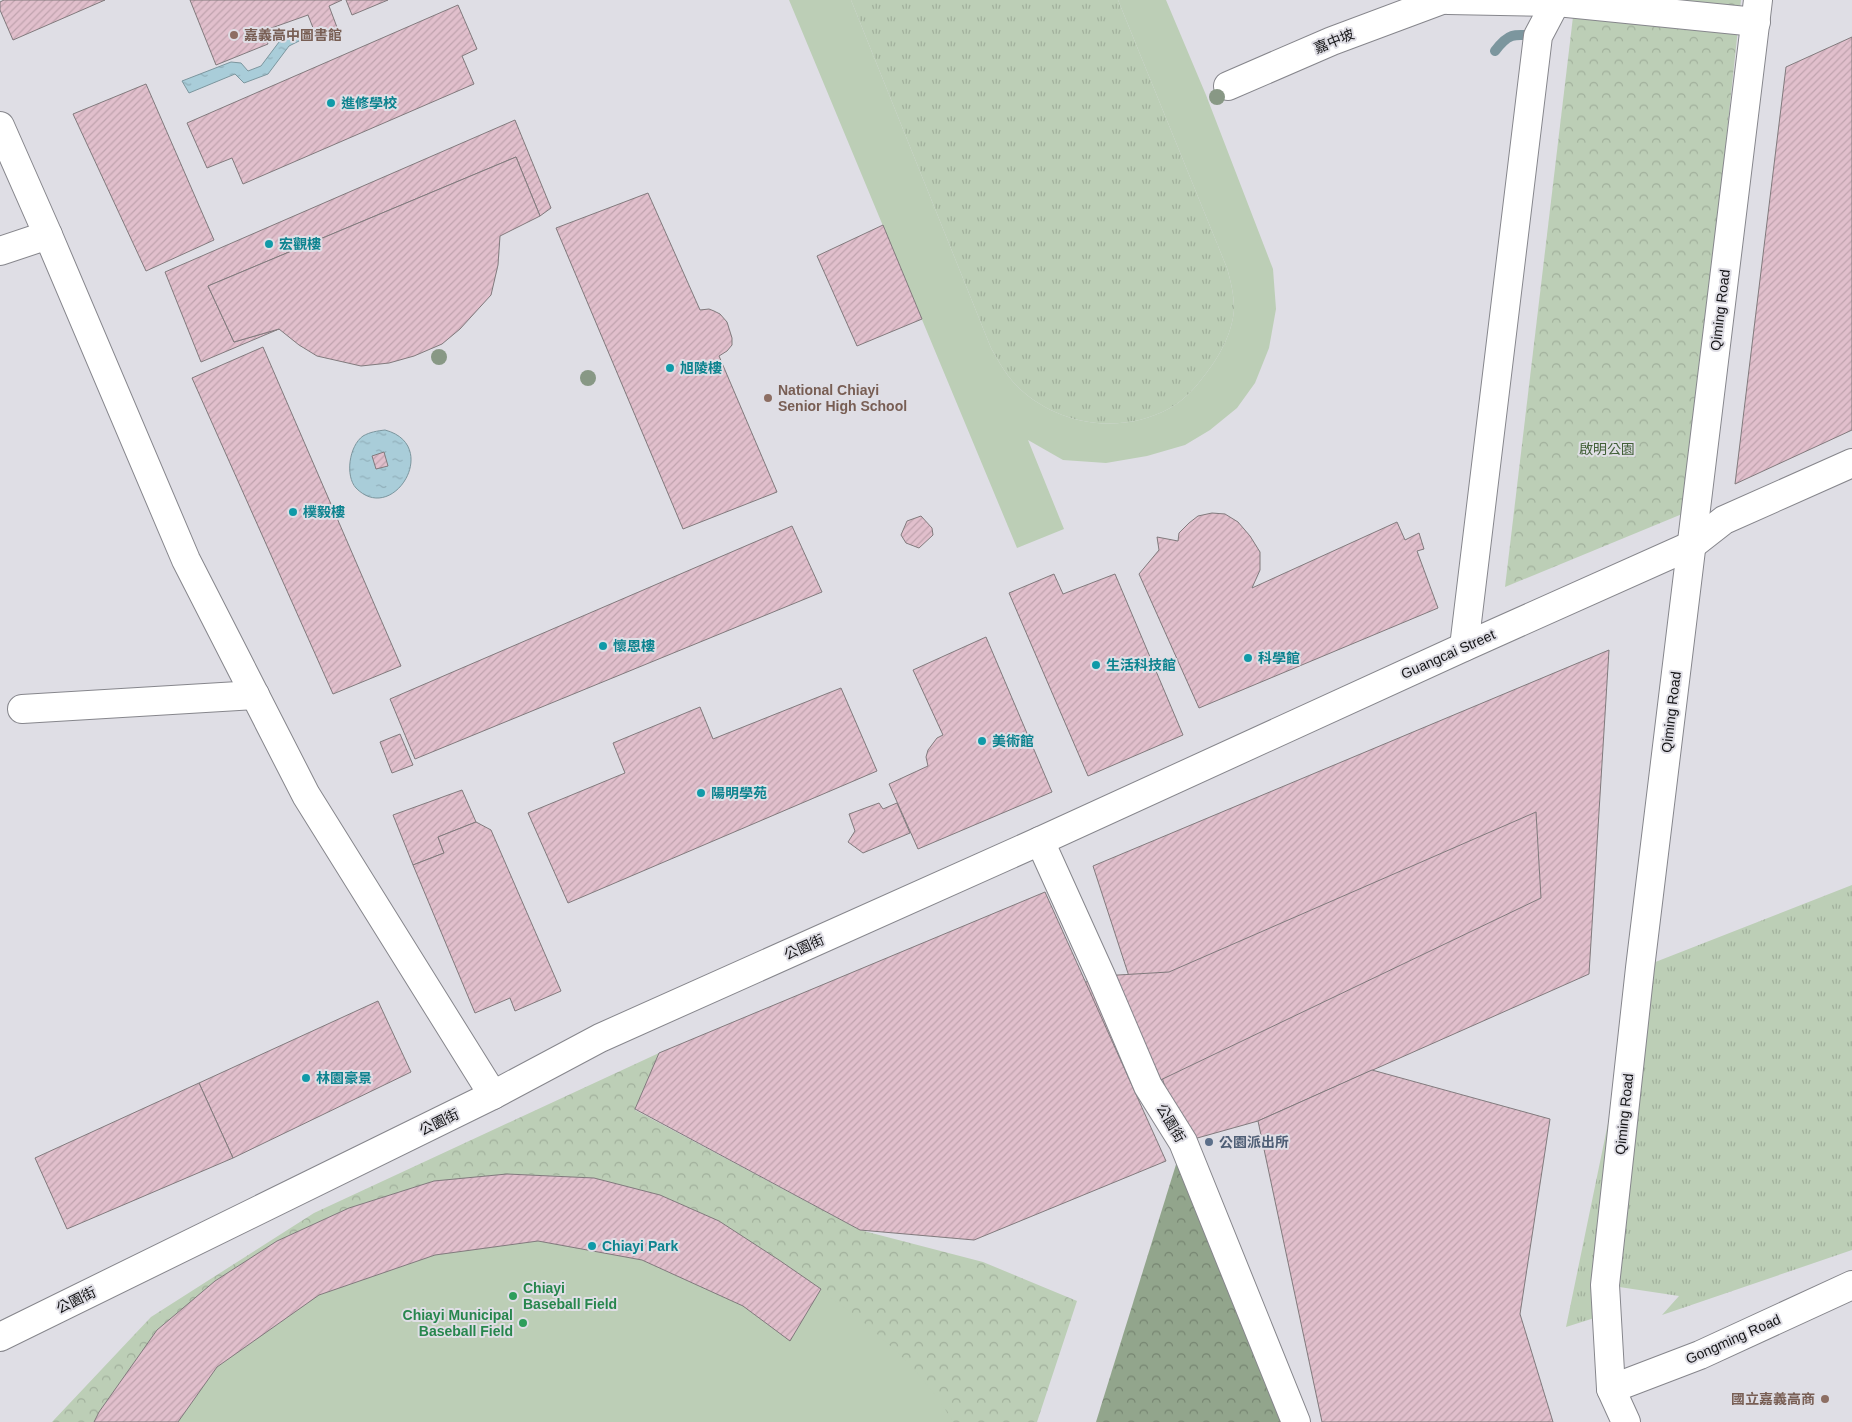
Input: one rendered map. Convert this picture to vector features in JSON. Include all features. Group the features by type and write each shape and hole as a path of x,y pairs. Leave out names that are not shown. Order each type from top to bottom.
{"street":[{"name":"嘉中坡","path":"1228,86 1332,41 1442,0"},
{"path":"1448,0 1557,1 1757,11"},
{"path":"1464,646 1538,36 1557,1"},
{"name":"Qiming Road","path":"1626,1422 1611,1389 1605,1285 1640,968 1757,11"},
{"path":"0,126 186,560 306,795 493,1096"},
{"path":"0,252 48,235"},
{"name":"Guangcai Street","path":"1040,841 1464,646 1692,545 1724,520 1852,463"},
{"path":"22,709 255,695"},
{"name":"公園街","path":"0,1337 493,1096 600,1038 1040,841 1102,976 1148,1086 1183,1142 1296,1422"},
{"name":"Gongming Road","path":"1611,1389 1700,1355 1852,1285"}],"green space":[{"path":"789,0 851,0 991,348 1011,379 1035,401 1053,411 1072,418 1112,424 1132,422 1151,416 1170,408 1182,400 1197,385 1219,355 1233,317 1233,294 1227,268 1118,0 1166,0 1206,95 1273,269 1276,309 1269,348 1255,383 1237,408 1210,430 1185,445 1147,456 1106,463 1063,460 1028,440 1064,529 1017,548"},
{"path":"851,0 1118,0 1227,268 1233,294 1233,317 1223,348 1202,379 1182,400 1170,408 1132,422 1112,424 1092,422 1072,418 1053,411 1035,401 1011,379 991,348"},
{"name":"啟明公園","path":"1575,0 1741,0 1687,512 1505,587"},
{"path":"1852,885 1852,1250 1662,1315 1679,1296 1606,1285 1607,1314 1566,1327 1640,968"},
{"name":"Chiayi Baseball Field","path":"659,1053 635,1110 860,1230 983,1262 1077,1301 1037,1422 52,1422 151,1317 314,1213"},
{"path":"1183,1142 1292,1422 1096,1422"},
{"name":"Chiayi Baseball Field","path":"507,1174 573,1176 610,1181 660,1195 699,1211 717,1221 770,1254 825,1293 886,1342 923,1380 953,1422 94,1422 99,1412 157,1330 215,1281 277,1241 349,1208 434,1181"}],"water":[{"path":"299,30 303,39 289,46 268,74 244,83 235,74 189,93 182,81 231,62 241,63 248,71 261,66 282,38"},
{"path":"385,430 402,438 410,451 411,465 406,479 396,490 384,497 370,497 356,488 353,483 350,476 350,461 354,447 363,436"}],"building":[{"path":"4,0 105,0 13,40 0,10 0,2"},
{"name":"嘉義高中圖書館","path":"190,0 342,0 329,6 338,30 317,38 308,15 263,31 268,44 216,65"},
{"name":"嘉義高中圖書館","path":"346,0 388,0 352,15"},
{"name":"進修學校","path":"458,5 477,49 462,56 474,84 243,184 232,158 207,168 187,123"},
{"path":"1852,37 1852,430 1735,484 1786,67"},
{"path":"146,84 214,240 146,271 73,114"},
{"name":"宏觀樓","path":"515,120 551,208 540,216 516,157 208,286 234,342 279,329 201,362 165,272"},
{"path":"516,157 540,216 500,236 498,265 491,295 460,329 442,344 414,356 389,363 361,366 317,356 279,329 234,342 208,286"},
{"name":"旭陵樓","path":"648,193 700,310 709,309 714,311 720,314 727,322 732,345 719,356 777,492 683,529 556,228"},
{"path":"883,225 922,319 857,346 817,256"},
{"name":"樸毅樓","path":"263,347 401,666 333,694 192,378"},
{"path":"384,452 388,466 376,469 372,456"},
{"name":"科學館","path":"1212,513 1225,514 1238,522 1260,552 1260,570 1252,588 1397,522 1405,540 1419,533 1424,549 1417,551 1438,608 1199,708 1139,574 1159,550 1157,537 1178,541 1179,533 1189,523 1198,516"},
{"path":"921,516 932,528 933,535 919,548 906,543 901,535 907,521"},
{"name":"懷恩樓","path":"792,526 822,592 415,759 390,699"},
{"name":"生活科技館","path":"1054,574 1063,594 1115,574 1183,735 1088,776 1009,593"},
{"name":"美術館","path":"986,637 1052,792 918,849 889,784 928,766 926,757 928,750 937,738 943,735 913,670"},
{"path":"1609,650 1589,974 1258,1121 1183,1142 1093,866"},
{"name":"陽明學苑","path":"841,688 877,771 568,903 528,813 625,773 613,743 700,707 713,739"},
{"path":"400,734 413,765 392,773 380,742"},
{"path":"462,790 476,822 438,837 444,853 413,865 393,815"},
{"path":"879,803 883,809 897,803 910,833 863,853 848,842 855,831 849,814"},
{"path":"1536,812 1541,898 1148,1086 884,1206 746,1119 1101,976 1169,972"},
{"path":"476,822 491,830 561,991 515,1011 510,998 475,1013 413,865 444,853 438,837"},
{"path":"1045,892 1166,1161 974,1240 860,1230 635,1109 659,1053"},
{"name":"林園豪景","path":"378,1001 411,1072 233,1158 199,1083"},
{"path":"1372,1070 1550,1119 1520,1314 1553,1422 1322,1422 1258,1121"},
{"path":"199,1083 233,1158 67,1229 35,1158"},
{"path":"507,1174 594,1178 660,1195 719,1221 821,1289 790,1341 743,1306 642,1260 538,1241 435,1255 319,1295 217,1367 178,1422 94,1422 99,1412 157,1330 215,1281 277,1241 349,1208 434,1181"}],"waterway":[{"path":"1495,51 1509,37 1518,35 1537,36"}],"place":[{"name":"嘉義高中圖書館","path":"234,35"},
{"name":"進修學校","path":"331,103"},
{"name":"宏觀樓","path":"269,244"},
{"name":"旭陵樓","path":"670,368"},
{"name":"National Chiayi Senior High School","path":"768,398"},
{"name":"樸毅樓","path":"293,512"},
{"name":"懷恩樓","path":"603,646"},
{"name":"科學館","path":"1248,658"},
{"name":"生活科技館","path":"1096,665"},
{"name":"美術館","path":"982,741"},
{"name":"陽明學苑","path":"701,793"},
{"name":"林園豪景","path":"306,1078"},
{"name":"公園派出所","path":"1209,1142"},
{"name":"Chiayi Park","path":"592,1246"},
{"name":"Chiayi Baseball Field","path":"513,1296"},
{"name":"Chiayi Municipal Baseball Field","path":"523,1323"},
{"name":"國立嘉義高商","path":"1825,1399"}]}
